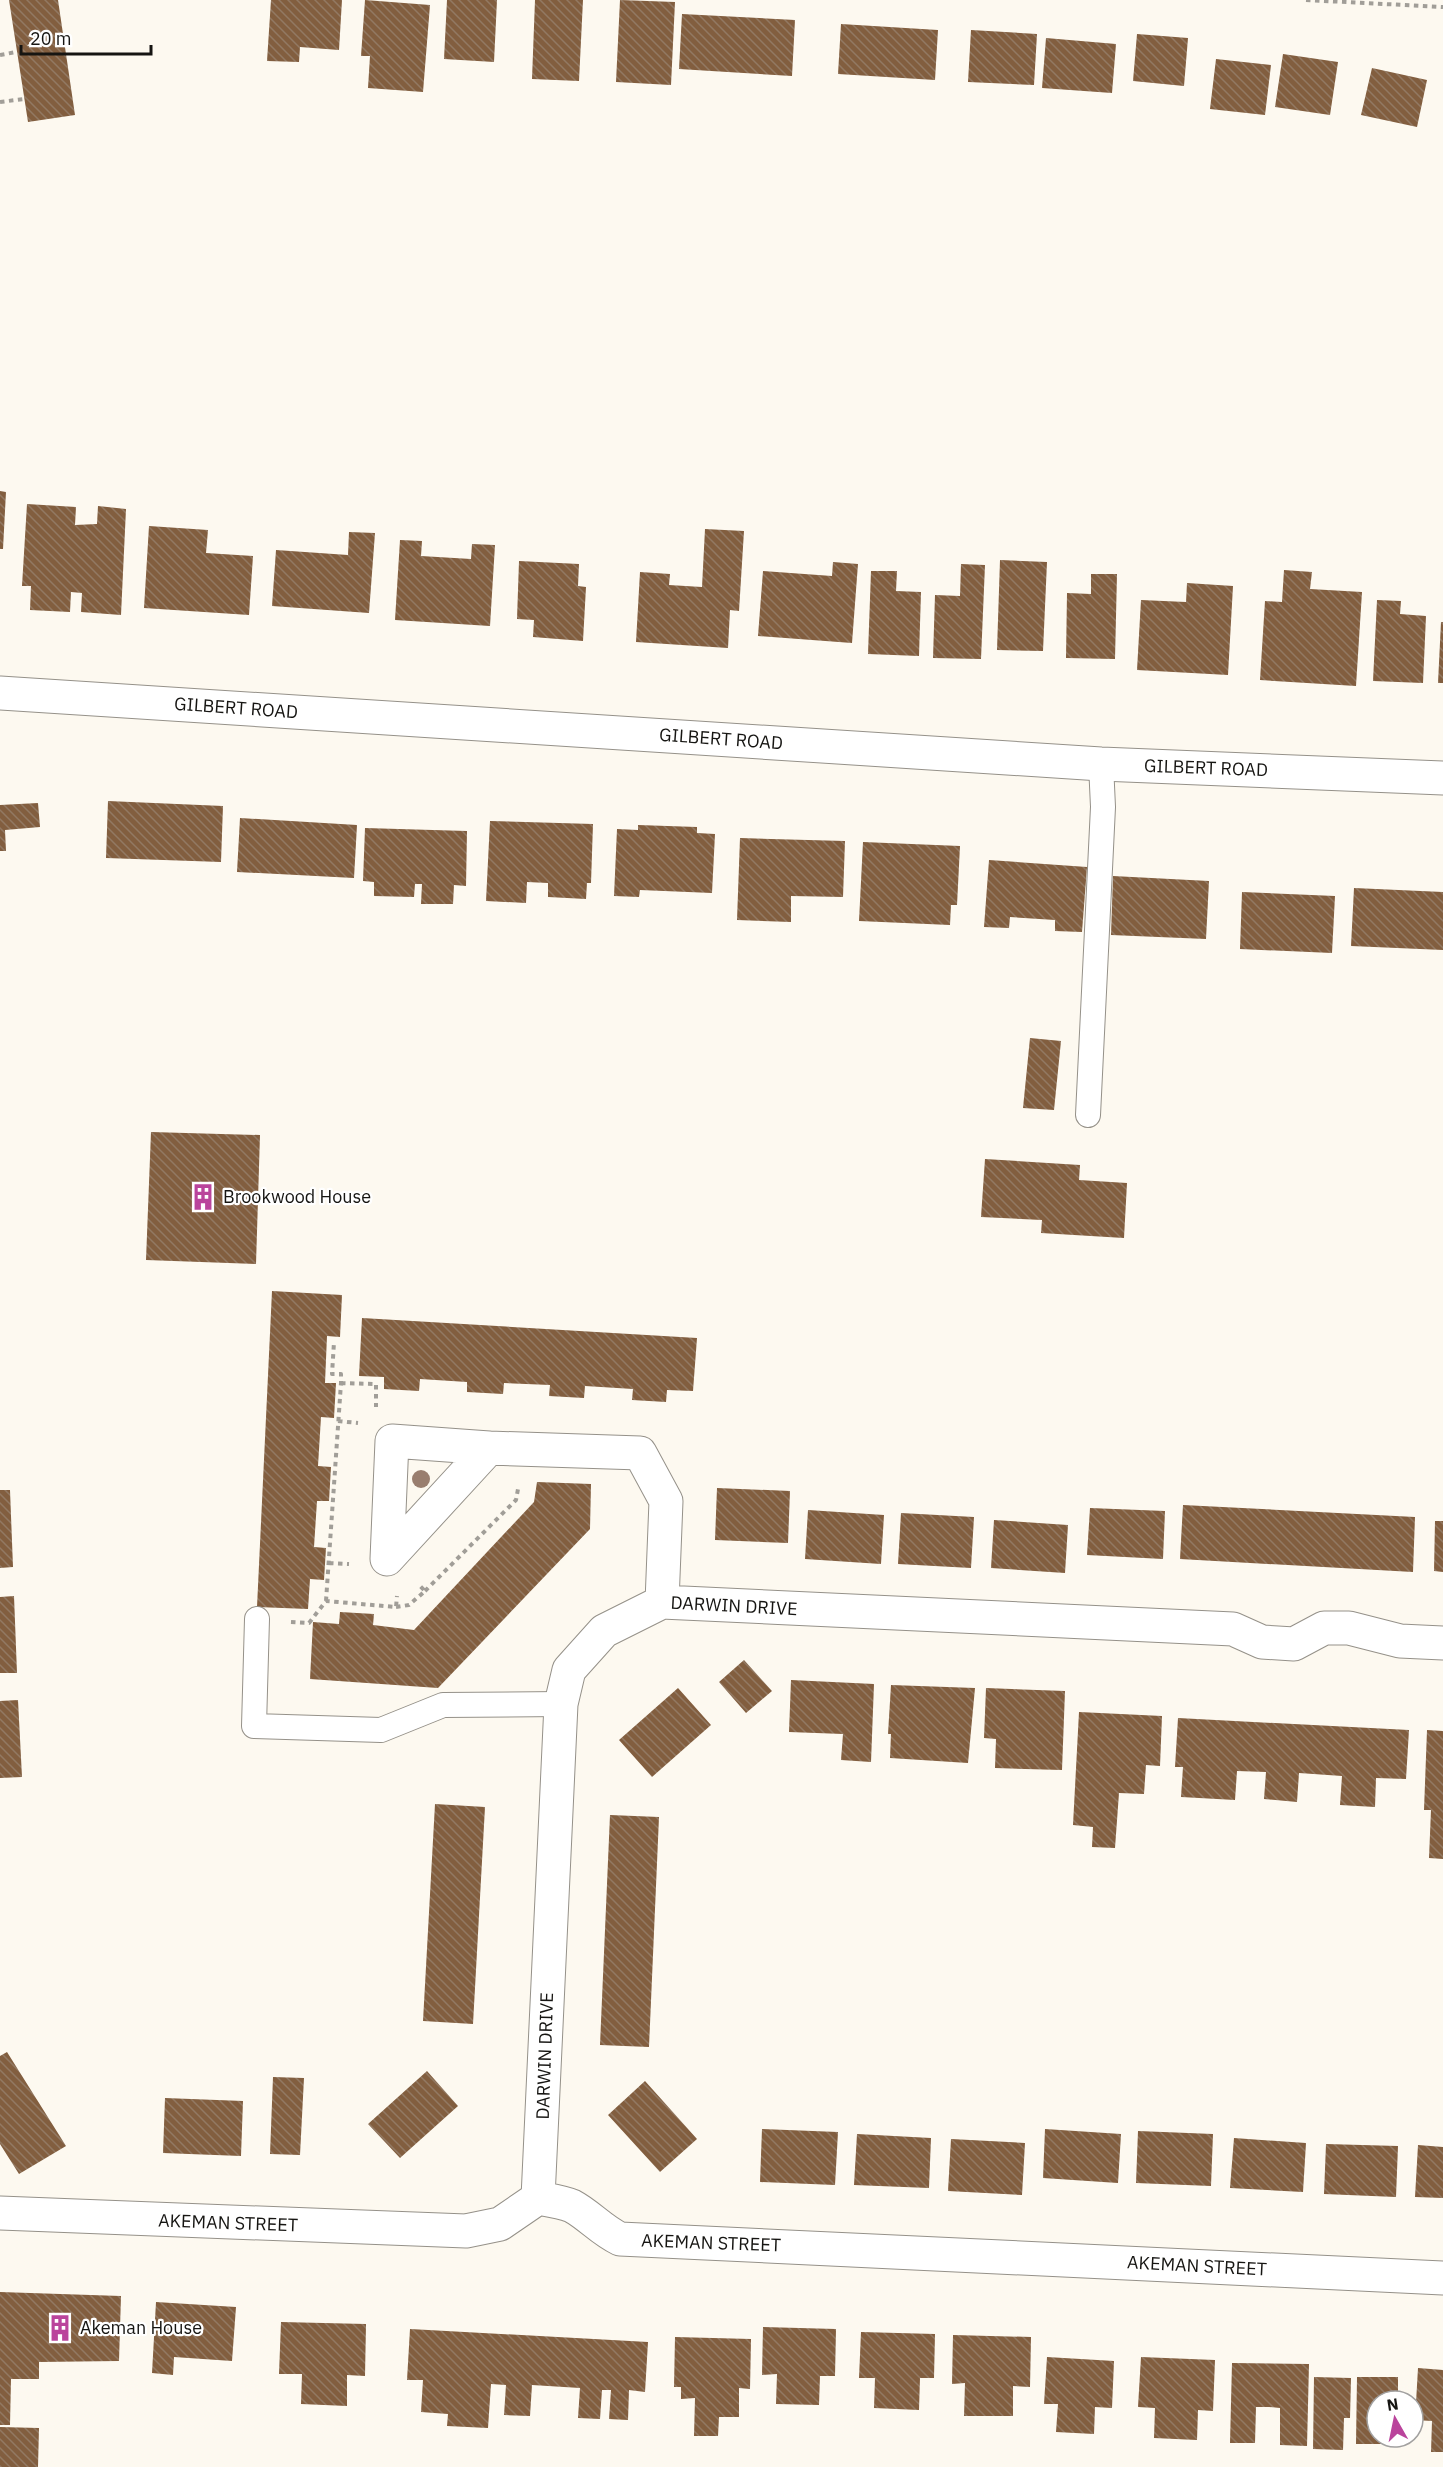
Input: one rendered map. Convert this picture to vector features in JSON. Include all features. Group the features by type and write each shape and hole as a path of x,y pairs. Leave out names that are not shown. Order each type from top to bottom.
{"street":[{"name":"GILBERT ROAD","path":"0,693 1101,764 1443,778"},
{"path":"387,1559 392,1441 485,1453 640,1453 666,1500 662,1602"},
{"path":"387,1559 485,1453"},
{"name":"DARWIN DRIVE","path":"538,2198 542,2168 548,1959 561,1704 569,1670 604,1630 662,1602 1233,1629 1262,1642 1294,1644 1324,1628 1349,1628 1400,1641 1443,1643"},
{"name":"AKEMAN STREET","path":"0,2213 430,2231 466,2230 500,2224 538,2198 572,2206 594,2221 604,2232 620,2239 1443,2278"}],"lane":[{"path":"1088,1115 1103,807 1101,764"},
{"path":"257,1619 254,1726 381,1730 443,1705 561,1704"}],"path":[{"path":"1306,0 1443,8"},
{"path":"0,55 16,52"},
{"path":"0,102 24,99"},
{"path":"257,1619 309,1623 326,1602 341,1374 332,1374 334,1342"},
{"path":"340,1383 376,1384 376,1414"},
{"path":"338,1421 366,1423"},
{"path":"425,1591 516,1500 518,1487 485,1453"},
{"path":"326,1602 396,1607 400,1566 387,1559"}],"building":[{"path":"9,0 58,0 75,115 28,122"},
{"path":"271,0 342,0 339,50 300,47 299,62 267,61"},
{"path":"365,0 430,5 423,92 368,88 370,56 361,56"},
{"path":"447,0 497,0 494,62 444,59"},
{"path":"535,0 583,0 579,81 532,79"},
{"path":"620,0 675,2 671,85 616,82"},
{"path":"682,14 795,20 792,76 679,69"},
{"path":"841,24 938,30 935,80 838,74"},
{"path":"971,30 1037,34 1034,85 968,82"},
{"path":"1137,34 1188,38 1184,86 1133,81"},
{"path":"1046,38 1116,44 1112,93 1042,88"},
{"path":"1283,54 1338,62 1330,115 1275,107"},
{"path":"1216,59 1271,65 1265,115 1210,109"},
{"path":"1372,68 1427,80 1417,127 1361,115"},
{"path":"0,491 6,492 3,549 0,549"},
{"path":"27,504 76,507 75,525 97,524 98,506 126,509 121,615 81,612 82,593 71,592 70,612 30,610 31,586 22,586"},
{"path":"149,526 208,530 206,553 253,556 249,615 144,608"},
{"path":"705,529 744,531 739,611 730,610 728,648 636,642 640,572 670,574 669,585 702,587"},
{"path":"349,532 375,533 369,613 272,606 276,550 348,555"},
{"path":"400,540 422,541 421,556 471,559 472,544 495,545 490,626 395,620"},
{"path":"1000,560 1047,562 1043,651 997,650"},
{"path":"519,561 579,564 578,586 586,587 583,641 533,637 534,620 517,619"},
{"path":"833,562 858,564 852,643 758,636 763,571 832,576"},
{"path":"961,564 985,565 981,659 933,658 935,595 960,596"},
{"path":"1284,570 1312,572 1310,589 1362,592 1356,686 1260,680 1265,601 1282,602"},
{"path":"871,571 897,571 896,591 921,592 919,656 868,654"},
{"path":"1091,574 1117,574 1115,659 1066,658 1067,593 1091,594"},
{"path":"1187,583 1233,586 1228,675 1137,670 1141,600 1186,602"},
{"path":"1377,600 1401,601 1400,614 1426,616 1423,683 1373,681"},
{"path":"1441,622 1443,622 1443,683 1438,683"},
{"path":"108,801 223,806 221,862 106,858"},
{"path":"38,803 40,827 5,830 6,851 0,851 0,805"},
{"path":"240,818 357,825 354,878 237,872"},
{"path":"490,821 593,824 591,883 587,883 586,899 548,897 548,883 527,882 526,903 486,901"},
{"path":"638,825 697,827 697,833 715,834 712,893 640,890 639,897 614,896 617,829 638,830"},
{"path":"365,828 467,831 466,886 454,885 453,904 421,904 422,884 415,884 414,897 374,896 374,882 363,881"},
{"path":"740,838 845,841 843,897 791,896 791,922 737,920"},
{"path":"863,842 960,846 957,905 951,905 950,925 859,921"},
{"path":"989,860 1087,867 1082,932 1055,931 1055,920 1010,917 1009,928 984,927"},
{"path":"1113,876 1209,881 1206,939 1111,935"},
{"path":"1354,888 1443,892 1443,950 1351,946"},
{"path":"1242,892 1335,896 1332,953 1240,949"},
{"path":"1030,1038 1061,1041 1054,1110 1023,1108"},
{"name":"Brookwood House","path":"151,1132 260,1135 256,1264 146,1260"},
{"path":"985,1159 1080,1165 1079,1180 1127,1183 1124,1238 1041,1233 1042,1220 981,1217"},
{"path":"272,1291 342,1295 340,1337 327,1336 325,1383 336,1383 334,1418 321,1417 318,1466 331,1467 329,1501 317,1501 314,1547 326,1548 324,1580 310,1579 308,1609 257,1607"},
{"path":"362,1318 697,1338 693,1391 667,1390 666,1402 632,1400 633,1389 585,1386 584,1398 549,1396 550,1385 504,1383 503,1394 467,1392 467,1382 420,1379 419,1391 384,1389 384,1377 359,1376"},
{"path":"537,1482 591,1484 590,1529 438,1688 310,1679 313,1622 339,1624 340,1612 374,1614 373,1625 414,1630 534,1502"},
{"path":"717,1488 790,1491 788,1543 715,1540"},
{"path":"0,1490 10,1490 13,1567 0,1568"},
{"path":"1183,1505 1415,1517 1413,1572 1180,1559"},
{"path":"1090,1508 1165,1511 1163,1559 1087,1555"},
{"path":"808,1510 884,1515 881,1564 805,1559"},
{"path":"901,1513 974,1517 971,1568 898,1564"},
{"path":"994,1520 1068,1525 1065,1573 991,1568"},
{"path":"1435,1521 1443,1521 1443,1572 1434,1571"},
{"path":"14,1596 17,1673 0,1673 0,1597"},
{"path":"744,1660 772,1691 746,1713 719,1682"},
{"path":"791,1680 874,1684 871,1762 841,1760 843,1734 789,1732"},
{"path":"891,1685 975,1688 968,1763 890,1758 891,1734 888,1734"},
{"path":"678,1688 711,1725 652,1777 619,1740"},
{"path":"986,1688 1065,1691 1062,1770 995,1768 996,1739 984,1738"},
{"path":"18,1700 22,1777 0,1778 0,1701"},
{"path":"1079,1712 1162,1716 1160,1766 1146,1765 1144,1794 1119,1793 1115,1848 1092,1847 1093,1827 1073,1825"},
{"path":"1178,1718 1409,1730 1406,1779 1376,1778 1375,1807 1340,1805 1342,1776 1299,1773 1297,1802 1264,1799 1266,1772 1237,1771 1235,1800 1181,1797 1183,1767 1175,1767"},
{"path":"1427,1730 1443,1731 1443,1859 1429,1858 1431,1810 1424,1810"},
{"path":"435,1804 485,1807 473,2024 423,2021"},
{"path":"610,1815 659,1817 649,2047 600,2045"},
{"path":"7,2052 66,2146 19,2174 0,2144 0,2056"},
{"path":"427,2071 458,2106 400,2158 368,2124"},
{"path":"273,2077 304,2078 300,2155 270,2154"},
{"path":"645,2081 697,2139 660,2172 608,2115"},
{"path":"165,2098 243,2101 241,2156 163,2153"},
{"path":"762,2129 838,2132 835,2185 760,2182"},
{"path":"1045,2129 1121,2134 1118,2183 1043,2178"},
{"path":"1138,2131 1213,2134 1211,2186 1136,2183"},
{"path":"857,2134 931,2138 929,2188 854,2185"},
{"path":"1234,2138 1306,2143 1303,2192 1230,2188"},
{"path":"951,2139 1025,2143 1022,2195 948,2191"},
{"path":"1326,2144 1398,2146 1396,2197 1324,2194"},
{"path":"1418,2145 1443,2147 1443,2198 1415,2197"},
{"name":"Akeman House","path":"0,2292 121,2296 119,2361 39,2362 39,2379 11,2379 10,2425 0,2425"},
{"path":"156,2302 236,2307 232,2361 174,2357 173,2375 152,2373"},
{"path":"281,2322 366,2324 365,2376 347,2375 347,2406 301,2404 302,2374 279,2374"},
{"path":"763,2327 836,2329 835,2376 820,2376 819,2405 776,2404 777,2374 762,2375"},
{"path":"410,2329 648,2342 645,2392 629,2390 628,2420 609,2419 611,2390 602,2390 600,2419 578,2418 580,2388 532,2385 530,2416 504,2415 506,2385 491,2384 488,2428 447,2426 448,2414 421,2412 423,2380 407,2380"},
{"path":"861,2332 935,2334 934,2378 920,2378 919,2410 874,2408 875,2378 859,2378"},
{"path":"953,2335 1031,2337 1030,2387 1013,2386 1013,2416 964,2416 965,2383 952,2384"},
{"path":"675,2337 751,2339 750,2389 739,2388 739,2417 719,2417 718,2436 694,2436 695,2398 681,2399 681,2387 674,2387"},
{"path":"1047,2357 1114,2361 1112,2408 1095,2407 1094,2434 1056,2432 1058,2404 1044,2404"},
{"path":"1141,2357 1215,2360 1213,2411 1198,2410 1197,2440 1154,2438 1155,2408 1138,2407"},
{"path":"1232,2363 1309,2364 1307,2446 1280,2445 1280,2408 1269,2407 1256,2407 1255,2443 1230,2443"},
{"path":"1418,2368 1443,2370 1443,2452 1431,2452 1432,2421 1425,2421 1425,2389 1417,2389"},
{"path":"1314,2377 1351,2378 1350,2418 1344,2418 1343,2450 1313,2449"},
{"path":"1357,2377 1398,2377 1398,2389 1365,2389 1365,2444 1356,2444"},
{"path":"0,2427 39,2428 38,2467 0,2467"}],"place":[{"name":"Brookwood House","path":"203,1197"},
{"name":"Akeman House","path":"60,2328"}]}
